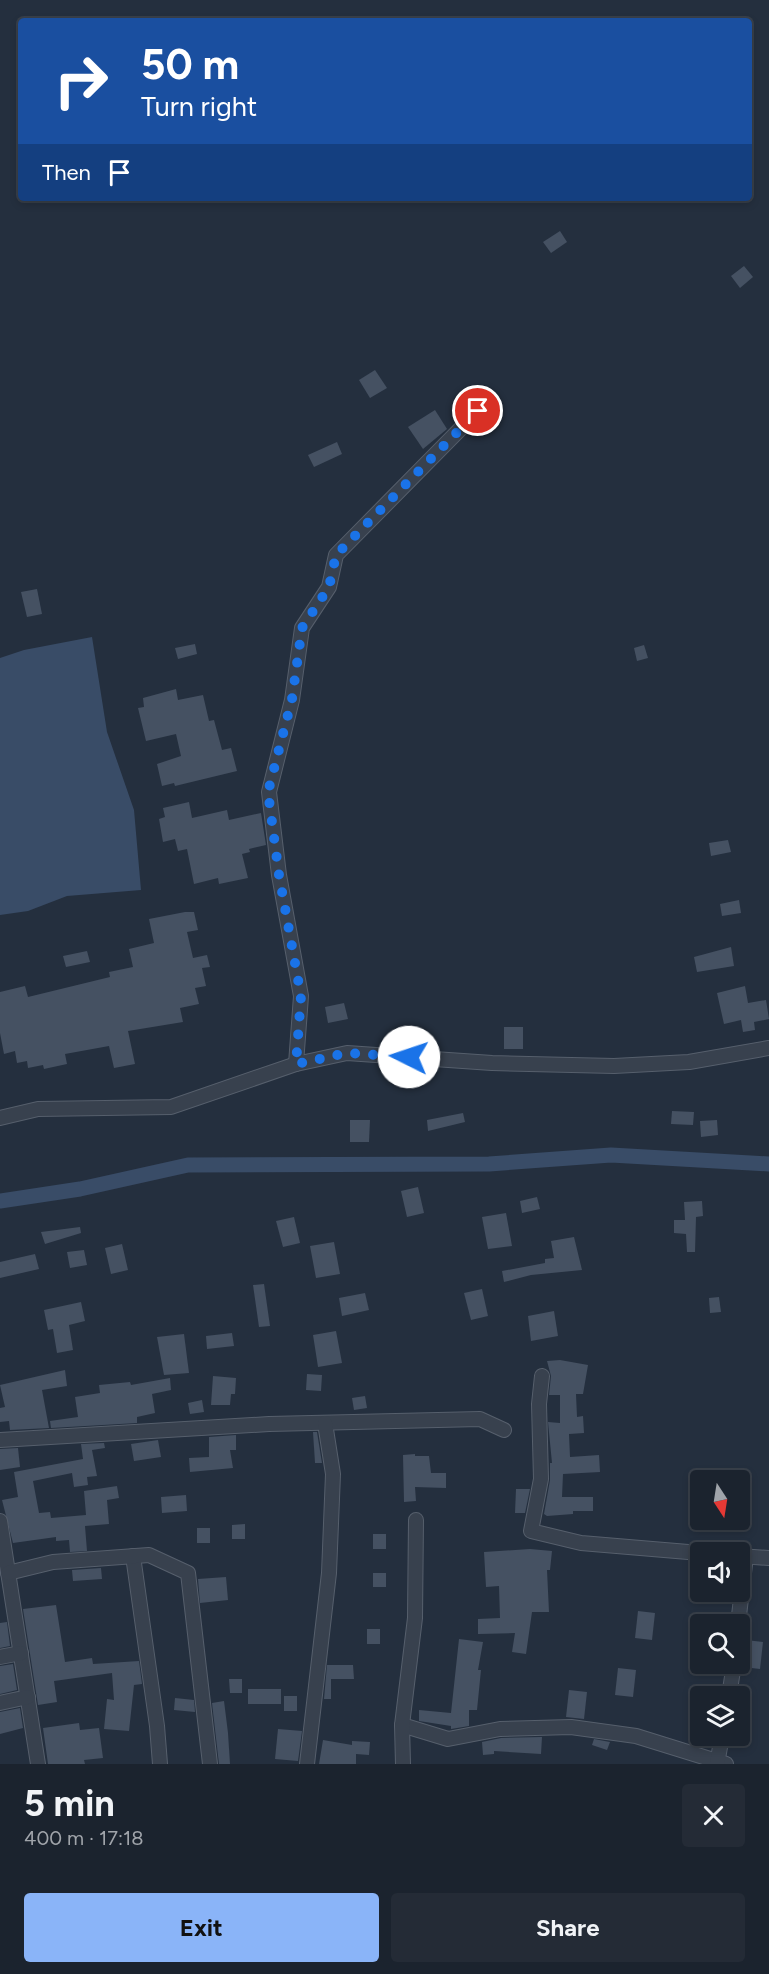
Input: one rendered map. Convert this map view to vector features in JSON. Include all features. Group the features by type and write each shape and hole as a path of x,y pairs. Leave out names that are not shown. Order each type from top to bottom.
{"street":[{"path":"296,1064 301,996 279,875 268,792 292,699 302,628 329,587 336,555 478,411"},
{"path":"0,1118 38,1109 171,1107 296,1064 347,1053 492,1063 614,1066 688,1062 769,1048"},
{"path":"542,1376 539,1404 541,1479 531,1531 581,1543 690,1551"},
{"path":"0,1440 325,1423 480,1419 504,1430"},
{"path":"307,1764 329,1573 333,1474 325,1423"},
{"path":"403,1764 402,1725 415,1618 416,1520"},
{"path":"0,1521 38,1764"},
{"path":"8,1573 53,1562 149,1555 188,1573 210,1764"},
{"path":"133,1556 157,1726 160,1764"},
{"path":"750,1557 769,1558"},
{"path":"0,1657 21,1653"},
{"path":"0,1703 28,1697"},
{"path":"402,1725 448,1739 500,1729 571,1727 636,1736 720,1763 721,1746"}],"water":[{"path":"92,637 107,732 134,810 141,890 67,896 28,911 0,915 0,658 24,650"}],"building":[{"path":"560,231 567,242 551,253 543,242"},
{"path":"744,266 753,277 740,288 731,276"},
{"path":"375,370 387,388 370,398 359,380"},
{"path":"435,410 447,429 423,449 408,427"},
{"path":"337,442 342,454 314,467 308,455"},
{"path":"37,589 42,614 27,617 21,592"},
{"path":"195,644 197,654 178,659 175,648"},
{"path":"644,645 648,658 637,661 634,648"},
{"path":"176,689 178,700 203,695 209,721 214,720 222,750 231,748 237,771 175,786 174,783 162,786 157,764 181,756 176,734 146,741 138,708 144,707 143,698"},
{"path":"189,802 192,818 227,810 229,820 261,813 266,845 249,849 250,852 242,854 248,878 219,884 218,878 194,884 187,849 178,851 175,839 163,842 159,819 165,817 163,808"},
{"path":"728,840 731,852 711,856 709,843"},
{"path":"739,900 741,913 722,916 720,904"},
{"path":"194,912 198,930 187,932 193,958 207,955 210,967 202,968 206,986 195,988 199,1004 180,1008 183,1022 128,1031 135,1064 114,1068 109,1046 65,1054 67,1064 44,1069 43,1065 28,1068 27,1061 17,1063 15,1051 4,1054 0,1033 0,992 25,986 28,997 110,977 109,972 133,967 129,949 154,943 149,919"},
{"path":"731,947 734,966 697,972 694,957"},
{"path":"87,951 90,962 66,967 63,956"},
{"path":"745,986 748,1003 766,1000 769,1019 754,1022 755,1030 743,1032 741,1020 724,1024 717,993"},
{"path":"344,1003 348,1019 328,1023 325,1007"},
{"path":"504,1027 523,1027 523,1049 504,1049"},
{"path":"672,1111 694,1112 693,1125 671,1124"},
{"path":"463,1113 465,1122 428,1131 427,1120"},
{"path":"350,1120 370,1120 369,1142 350,1142"},
{"path":"717,1120 718,1135 701,1137 700,1121"},
{"path":"418,1187 424,1213 407,1217 401,1191"},
{"path":"537,1197 540,1209 522,1213 520,1201"},
{"path":"702,1201 703,1216 696,1217 695,1252 687,1252 686,1234 674,1233 674,1220 685,1220 684,1202"},
{"path":"506,1213 512,1246 488,1249 482,1217"},
{"path":"294,1217 300,1243 283,1247 276,1221"},
{"path":"80,1227 81,1233 45,1244 41,1232"},
{"path":"574,1237 582,1270 531,1275 504,1282 502,1271 545,1263 545,1259 554,1258 551,1241"},
{"path":"334,1242 340,1274 316,1278 310,1246"},
{"path":"122,1244 128,1270 111,1274 105,1248"},
{"path":"84,1250 87,1265 70,1268 67,1252"},
{"path":"35,1254 39,1269 0,1278 0,1262"},
{"path":"264,1284 270,1326 259,1327 253,1285"},
{"path":"482,1289 488,1316 471,1320 464,1293"},
{"path":"365,1293 369,1310 342,1316 339,1298"},
{"path":"719,1297 721,1312 710,1313 709,1298"},
{"path":"81,1302 85,1321 69,1325 73,1350 57,1353 53,1329 48,1330 44,1310"},
{"path":"554,1311 558,1336 531,1341 528,1316"},
{"path":"336,1331 342,1363 318,1367 313,1335"},
{"path":"232,1333 234,1346 207,1349 206,1336"},
{"path":"184,1334 189,1373 164,1375 157,1337"},
{"path":"560,1360 588,1365 583,1394 576,1394 577,1417 583,1416 584,1433 569,1434 570,1457 599,1455 600,1472 563,1474 562,1497 593,1497 593,1511 573,1511 573,1514 547,1516 544,1514 550,1480 550,1463 552,1463 548,1422 560,1423 560,1395 549,1395 551,1376 547,1361"},
{"path":"65,1370 67,1386 42,1390 49,1428 10,1430 9,1421 0,1422 0,1408 5,1407 0,1385"},
{"path":"307,1374 322,1375 321,1391 306,1390"},
{"path":"213,1376 236,1378 235,1394 231,1394 230,1405 211,1405"},
{"path":"170,1378 171,1390 152,1394 155,1413 137,1417 137,1423 51,1428 50,1421 78,1417 75,1397 100,1393 99,1385 130,1382 131,1385"},
{"path":"365,1396 367,1408 354,1410 352,1398"},
{"path":"202,1400 204,1412 190,1414 188,1403"},
{"path":"313,1432 317,1432 322,1463 315,1463"},
{"path":"236,1435 236,1450 230,1450 233,1468 190,1472 189,1458 209,1457 209,1437"},
{"path":"158,1440 161,1457 134,1461 131,1444"},
{"path":"104,1443 105,1448 92,1450 97,1476 87,1477 88,1485 74,1487 72,1473 33,1481 39,1513 50,1512 51,1518 86,1515 84,1491 117,1486 119,1498 107,1500 109,1524 85,1526 87,1551 70,1552 69,1540 56,1541 56,1537 13,1543 2,1500 18,1497 14,1472 83,1459 81,1444"},
{"path":"18,1448 20,1467 0,1470 0,1449"},
{"path":"415,1454 415,1456 429,1456 431,1473 446,1473 446,1488 415,1487 416,1501 404,1502 403,1455"},
{"path":"516,1489 530,1489 525,1513 515,1513"},
{"path":"186,1495 187,1511 162,1513 161,1497"},
{"path":"245,1524 245,1539 232,1539 232,1525"},
{"path":"197,1528 210,1528 210,1543 197,1543"},
{"path":"373,1534 386,1534 386,1549 373,1549"},
{"path":"530,1549 552,1551 550,1570 547,1570 549,1612 532,1612 526,1654 512,1652 515,1633 478,1634 478,1619 500,1618 499,1586 486,1587 484,1552"},
{"path":"101,1568 102,1579 73,1581 72,1570"},
{"path":"373,1573 386,1573 386,1587 373,1587"},
{"path":"226,1577 228,1600 200,1603 198,1579"},
{"path":"56,1605 65,1662 92,1658 93,1664 139,1661 142,1684 134,1685 129,1731 104,1729 107,1699 114,1700 112,1673 54,1681 57,1702 38,1705 23,1609"},
{"path":"638,1611 655,1613 652,1640 635,1638"},
{"path":"7,1622 10,1646 0,1648 0,1623"},
{"path":"367,1629 380,1629 380,1644 367,1644"},
{"path":"459,1639 483,1642 478,1670 481,1670 477,1710 469,1710 469,1726 451,1729 451,1726 419,1721 419,1710 451,1713"},
{"path":"750,1640 763,1642 760,1669 750,1668"},
{"path":"13,1664 17,1690 0,1694 0,1666"},
{"path":"327,1665 353,1665 354,1679 331,1679 331,1699 324,1699"},
{"path":"618,1668 636,1670 633,1697 615,1695"},
{"path":"229,1679 242,1679 242,1693 230,1693"},
{"path":"248,1689 281,1689 281,1704 248,1704"},
{"path":"569,1690 587,1692 584,1719 566,1717"},
{"path":"284,1696 297,1696 297,1711 284,1711"},
{"path":"175,1698 194,1700 195,1712 174,1710"},
{"path":"224,1701 230,1764 219,1764 212,1703"},
{"path":"20,1708 23,1728 0,1734 0,1712"},
{"path":"79,1723 80,1730 99,1728 103,1758 84,1760 85,1764 48,1764 43,1728"},
{"path":"278,1729 302,1731 298,1761 275,1759"},
{"path":"542,1737 541,1754 494,1751 494,1754 483,1755 482,1742 501,1738"},
{"path":"594,1739 610,1742 607,1750 592,1745"},
{"path":"323,1740 352,1745 352,1741 370,1742 369,1755 356,1754 356,1764 319,1764"}],"waterway":[{"path":"0,1201 80,1189 188,1165 489,1164 611,1155 769,1164"}],"route":[{"path":"409,1057 347,1053 296,1064 301,996 279,875 268,792 292,699 302,628 329,587 336,555 478,411"}]}
